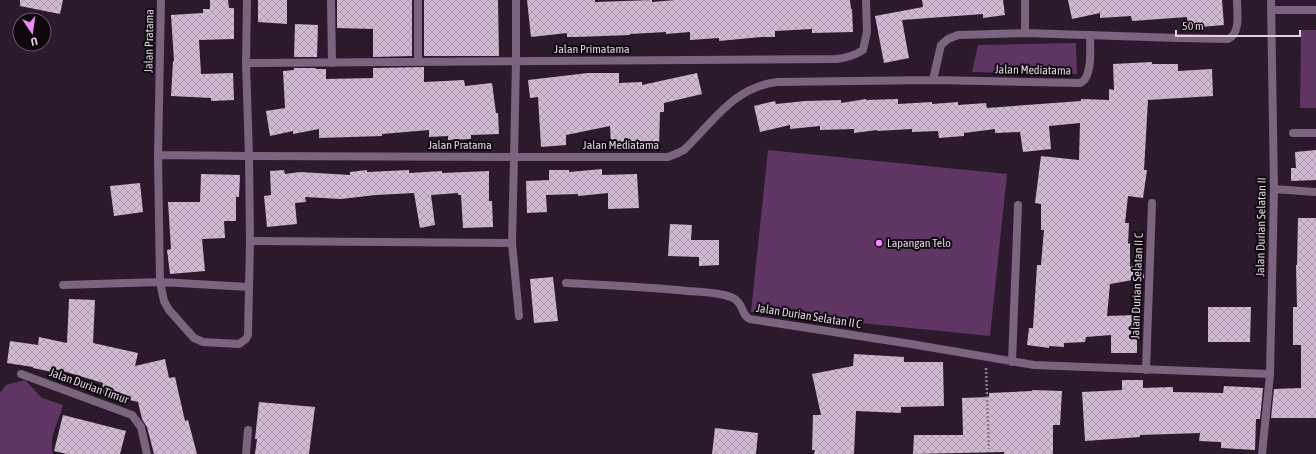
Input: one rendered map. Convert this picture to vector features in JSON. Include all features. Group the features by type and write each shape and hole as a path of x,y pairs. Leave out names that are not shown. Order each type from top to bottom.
{"street":[{"name":"Jalan Pratama","path":"162,0 158,155 160,282 164,301 169,310 194,338 203,342 239,344 246,339 248,335 250,241 246,63 247,0"},
{"path":"246,63 332,63 330,0"},
{"path":"418,0 418,62"},
{"path":"516,0 512,243 519,316"},
{"name":"Jalan Primatama","path":"332,63 847,58 863,50 867,32 866,0"},
{"path":"1025,0 1025,33"},
{"path":"933,80 941,45 952,36 1025,33 1179,38 1229,38 1233,36 1236,29 1237,0"},
{"name":"Jalan Durian Selatan II","path":"1262,454 1270,374 1274,189 1271,0"},
{"path":"1271,10 1316,10"},
{"name":"Jalan Mediatama","path":"514,157 668,157 684,150 734,99 763,84 777,82 933,80 1080,83 1084,82 1088,75 1090,35"},
{"path":"1293,133 1316,133"},
{"name":"Jalan Pratama","path":"158,155 514,157"},
{"path":"1274,189 1316,192"},
{"name":"Jalan Durian Selatan II C","path":"1146,370 1152,203"},
{"path":"1012,362 1018,205"},
{"path":"250,241 512,243"},
{"path":"63,285 160,282 249,287"},
{"name":"Jalan Durian Selatan II C","path":"566,283 658,288 717,294 736,299 741,305 745,316 750,319 1034,365 1270,374"},
{"name":"Jalan Durian Timur","path":"21,374 132,415 141,427 147,454"},
{"path":"246,454 248,430"}],"path":[{"path":"986,357 989,449"}],"shaded area":[{"path":"1301,30 1316,30 1316,108 1300,108"},
{"path":"1076,43 1077,74 972,72 978,45"},
{"name":"Lapangan Telo","path":"768,150 1007,174 990,336 751,312"},
{"path":"25,380 42,398 63,405 53,435 53,454 0,454 0,393 6,385"}],"building":[{"path":"20,0 63,0 60,14 20,6"},
{"path":"210,0 228,0 229,8 234,8 234,39 199,40 201,74 233,73 234,100 211,101 211,98 171,96 174,61 171,15 203,13 203,9 210,9"},
{"path":"258,0 287,0 287,24 258,22"},
{"path":"337,0 412,0 412,56 373,57 373,29 337,28"},
{"path":"424,0 498,0 499,56 424,56"},
{"path":"527,0 595,0 595,2 652,0 652,2 675,0 850,0 853,32 812,33 812,29 775,31 775,37 719,41 719,38 690,40 690,32 576,37 567,37 567,33 531,37"},
{"path":"922,0 1003,0 1005,15 983,18 983,14 902,20 909,58 884,63 875,16 923,7"},
{"path":"1068,0 1222,0 1224,25 1188,28 1187,17 1132,21 1131,16 1100,18 1100,13 1072,19"},
{"path":"295,24 318,25 317,57 294,57"},
{"path":"1152,62 1152,64 1178,64 1178,71 1212,69 1213,96 1148,100 1144,170 1147,170 1143,198 1128,196 1125,223 1129,223 1128,244 1130,243 1130,267 1142,264 1144,278 1110,284 1107,316 1137,315 1137,353 1111,353 1111,335 1086,337 1085,342 1064,343 1064,347 1049,346 1049,348 1027,345 1029,328 1033,328 1037,265 1041,265 1044,230 1041,230 1041,204 1035,203 1041,156 1079,160 1080,123 1049,126 1051,149 1023,152 1020,132 995,133 995,129 964,133 964,136 939,138 938,131 912,132 912,129 877,130 854,133 854,129 820,130 820,126 790,129 790,125 760,132 754,106 775,101 776,104 805,101 841,100 841,103 866,99 898,99 898,104 958,102 958,105 986,103 987,108 1081,101 1081,99 1109,100 1109,89 1114,90 1113,64"},
{"path":"424,67 424,82 464,80 465,86 492,83 496,113 498,113 499,134 471,135 471,139 448,140 448,136 429,137 429,130 382,134 382,136 319,138 319,129 293,134 293,131 270,136 266,111 285,108 283,71 294,70 294,68 316,68 326,69 326,79 373,78 373,68"},
{"path":"588,73 619,73 619,83 642,82 642,85 697,73 702,94 664,103 664,112 660,112 659,145 611,145 610,126 566,135 566,145 541,147 538,97 530,98 528,80"},
{"path":"1316,150 1316,180 1291,181 1291,168 1296,168 1295,152"},
{"path":"602,169 602,175 637,174 639,208 608,209 608,193 578,196 578,194 546,195 547,212 527,213 526,181 549,180 549,170 569,170 569,172"},
{"path":"284,170 285,174 300,172 350,175 350,172 367,170 367,172 409,170 409,173 489,171 489,201 492,201 493,227 463,228 461,195 458,195 458,193 431,195 435,225 420,228 414,193 341,199 305,197 306,202 295,203 297,224 267,227 264,196 271,195 270,171"},
{"path":"201,174 240,175 239,197 236,197 236,221 224,221 225,238 202,239 205,271 170,274 167,250 171,249 168,202 200,202"},
{"path":"140,183 143,212 114,216 110,186"},
{"path":"1298,218 1316,218 1316,418 1271,418 1274,389 1301,388 1301,345 1293,345 1293,307 1297,307 1296,265"},
{"path":"670,224 692,225 691,240 719,240 719,265 699,266 699,257 668,256"},
{"path":"553,277 558,321 534,323 530,279"},
{"path":"69,299 95,300 93,343 138,353 135,366 165,359 169,378 175,377 185,421 188,420 197,454 154,454 147,427 142,419 138,402 101,393 103,383 63,371 62,374 7,363 10,341 38,345 39,337 67,343"},
{"path":"1208,307 1251,307 1250,342 1208,342"},
{"path":"854,354 904,357 904,362 943,362 944,406 901,407 901,413 856,411 854,454 814,454 815,450 812,450 813,415 821,415 812,374 853,366"},
{"path":"1122,380 1143,380 1143,388 1173,387 1173,392 1223,393 1224,386 1263,388 1260,419 1256,419 1255,450 1221,448 1221,442 1199,441 1200,433 1140,435 1140,437 1085,441 1082,392 1122,390"},
{"path":"1032,390 1062,391 1060,425 1053,425 1053,454 1004,454 1004,452 913,454 914,435 963,435 962,398 989,397 989,393"},
{"path":"259,402 315,407 309,454 255,454"},
{"path":"63,415 126,431 120,454 67,454 54,451"},
{"path":"715,428 758,433 756,454 712,454"}],"place":[{"name":"Lapangan Telo","path":"879,243"}]}
